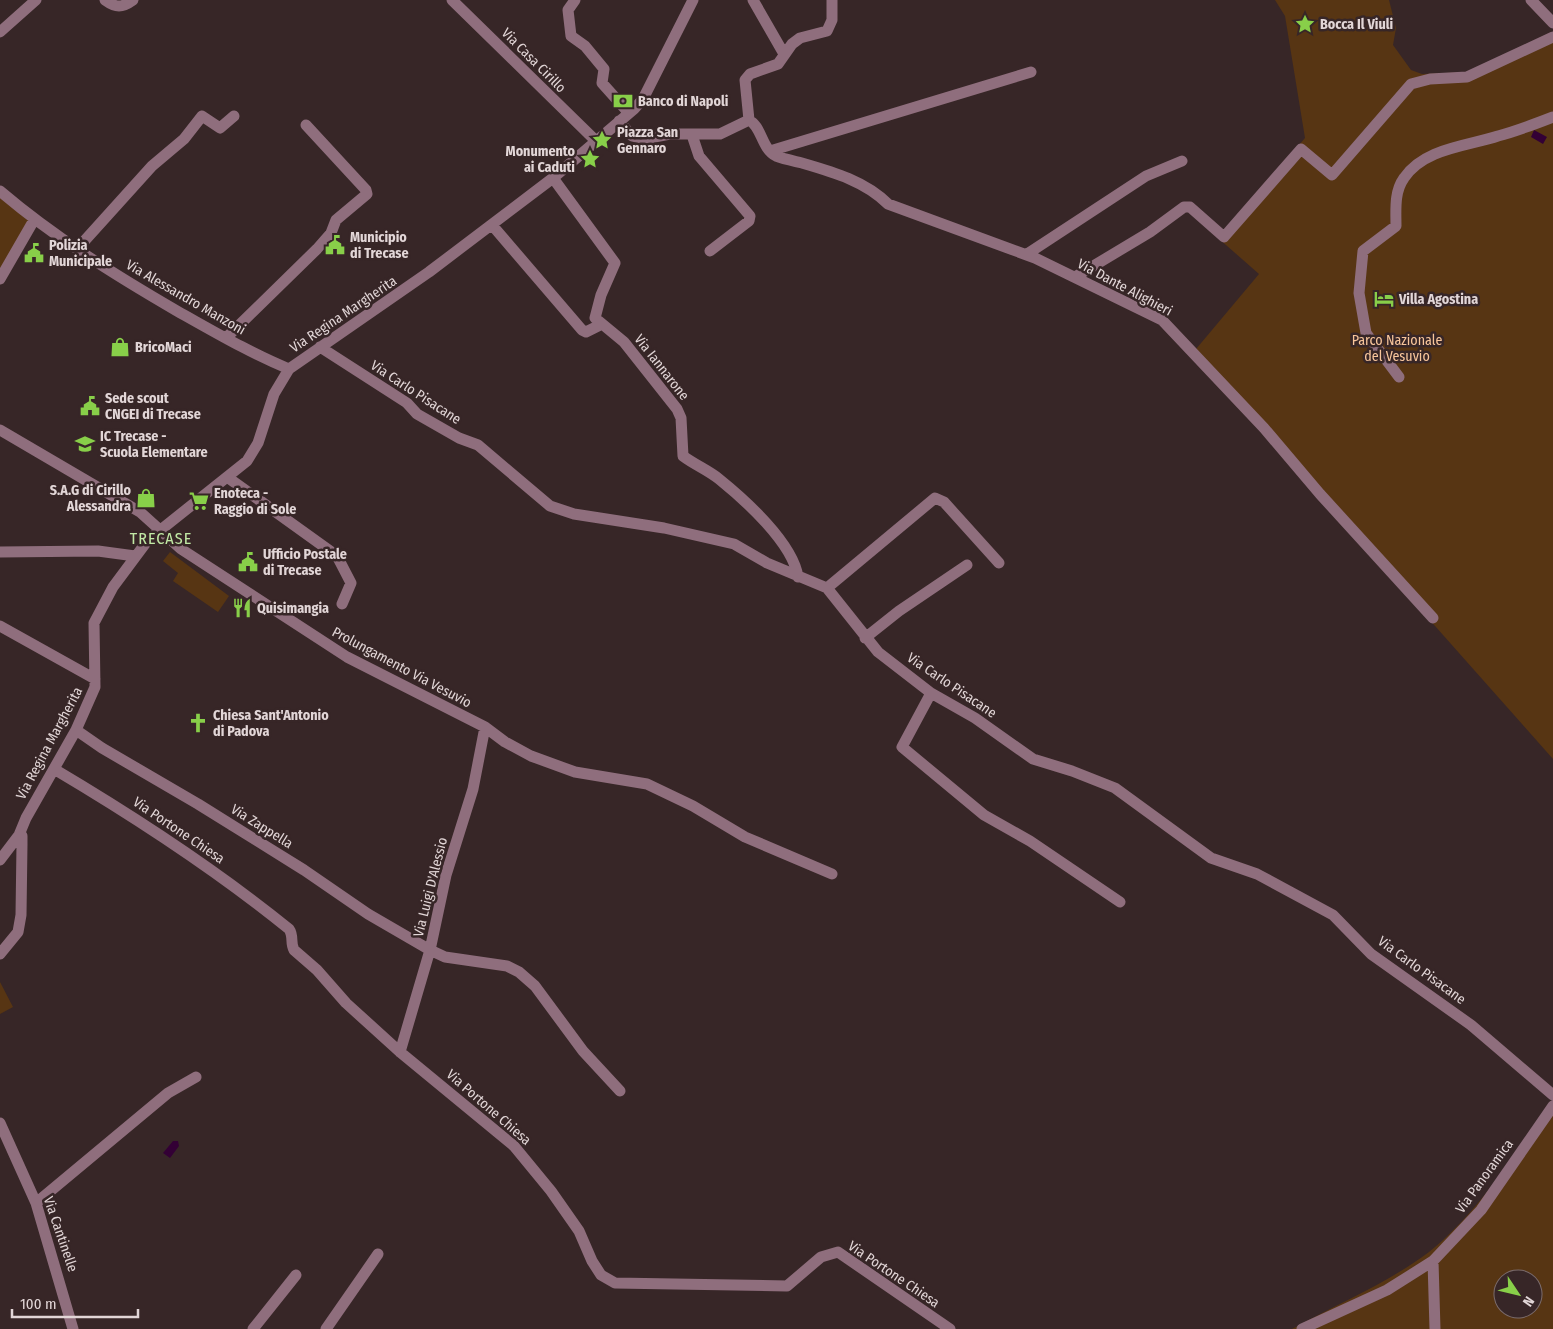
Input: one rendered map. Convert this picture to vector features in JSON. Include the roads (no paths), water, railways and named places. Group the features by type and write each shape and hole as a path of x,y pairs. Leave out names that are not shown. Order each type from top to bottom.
{"street":[{"path":"0,32 36,0"},
{"path":"105,0 117,7 133,0"},
{"name":"Via Casa Cirillo","path":"452,0 596,141"},
{"path":"575,0 568,10 571,36 585,46 604,69 602,82 624,117 632,136 644,139 670,134 720,134 749,120"},
{"name":"Via Regina Margherita","path":"0,860 15,838 76,730 93,695 94,623 114,587 135,556 158,530 227,477 254,453 274,394 289,369 391,301 492,225 553,178 643,99 693,0"},
{"path":"753,0 784,54"},
{"path":"749,120 745,80 750,74 778,64 792,44 805,36 830,28 832,0"},
{"path":"1531,0 1553,23"},
{"path":"1075,277 1150,232 1184,207 1190,207 1224,236 1301,149 1332,175 1411,84 1430,79 1467,77 1553,37"},
{"path":"749,120 754,122 763,143 770,151 1031,72"},
{"path":"78,248 152,166 184,139 202,116 220,128 234,116"},
{"path":"1399,377 1366,333 1359,293 1363,251 1396,226 1396,204 1399,188 1404,177 1411,170 1442,151 1497,137 1553,117"},
{"path":"226,338 332,233 336,220 368,194 306,125"},
{"path":"692,135 700,156 750,216 749,221 710,251"},
{"name":"Via Dante Alighieri","path":"770,151 777,156 855,181 877,193 888,204 1027,254 1162,320 1176,332 1264,428 1320,494 1433,618"},
{"path":"1027,254 1146,176 1182,161"},
{"path":"492,225 582,330 586,332 600,324 595,316 615,263 553,178"},
{"name":"Via Alessandro Manzoni","path":"0,191 34,220 131,284 226,338 289,369"},
{"path":"0,279 34,220"},
{"name":"Via Iannarone","path":"600,324 624,342 677,409 681,418 684,456 719,479 764,520 792,558 798,577"},
{"name":"Via Carlo Pisacane","path":"320,347 406,403 417,414 460,438 478,444 550,506 574,514 664,528 734,544 768,563 827,588 878,652 931,693 975,718 1033,759 1072,771 1115,788 1212,858 1257,874 1333,915 1371,954 1471,1025 1553,1095"},
{"name":"Prolungamento Via Vesuvio","path":"0,430 140,512 181,549 346,657 485,727 505,742 531,756 575,772 647,784 693,806 745,837 832,874"},
{"path":"227,477 337,556 351,583 342,604"},
{"path":"827,588 935,498 944,502 999,563"},
{"path":"0,552 42,554 98,551 135,556"},
{"path":"865,638 899,610 967,565"},
{"path":"0,626 94,679"},
{"path":"931,693 902,747 984,815 1030,841 1120,902"},
{"name":"Via Luigi D'Alessio","path":"400,1052 430,950 446,876 473,789 485,727"},
{"name":"Via Zappella","path":"76,730 102,748 304,870 368,914 430,950 451,958 507,966 519,972 535,986 583,1051 620,1091"},
{"name":"Via Portone Chiesa","path":"54,769 192,857 250,897 289,929 292,934 294,950 317,970 346,1003 400,1052 514,1146 551,1191 579,1231 601,1276 615,1283 787,1286 821,1257 838,1252 950,1329"},
{"path":"0,839 22,836 21,915 18,932 0,954"},
{"path":"36,1203 168,1093 196,1077"},
{"name":"Via Panoramica","path":"1302,1329 1387,1290 1433,1261 1480,1210 1553,1106"},
{"name":"Via Cantinelle","path":"0,1123 24,1180 36,1203 73,1329"},
{"path":"326,1329 378,1254"},
{"path":"1433,1261 1435,1329"},
{"path":"253,1329 296,1275"}],"place":[{"name":"Bocca Il Viuli","path":"1305,24"},
{"name":"Banco di Napoli","path":"623,101"},
{"name":"Piazza San Gennaro","path":"602,140"},
{"name":"Monumento ai Caduti","path":"590,159"},
{"name":"Municipio di Trecase","path":"335,245"},
{"name":"Polizia Municipale","path":"34,253"},
{"name":"Villa Agostina","path":"1384,299"},
{"name":"BricoMaci","path":"120,347"},
{"name":"Sede scout CNGEI di Trecase","path":"90,406"},
{"name":"IC Trecase - Scuola Elementare","path":"85,444"},
{"name":"S.A.G di Cirillo Alessandra","path":"146,498"},
{"name":"Enoteca - Raggio di Sole","path":"199,501"},
{"name":"Ufficio Postale di Trecase","path":"248,562"},
{"name":"Quisimangia","path":"242,608"},
{"name":"Chiesa Sant'Antonio di Padova","path":"198,723"}],"district":[{"name":"TRECASE","path":"161,538"}],"park label":[{"name":"Parco Nazionale del Vesuvio","path":"1397,348"}]}
